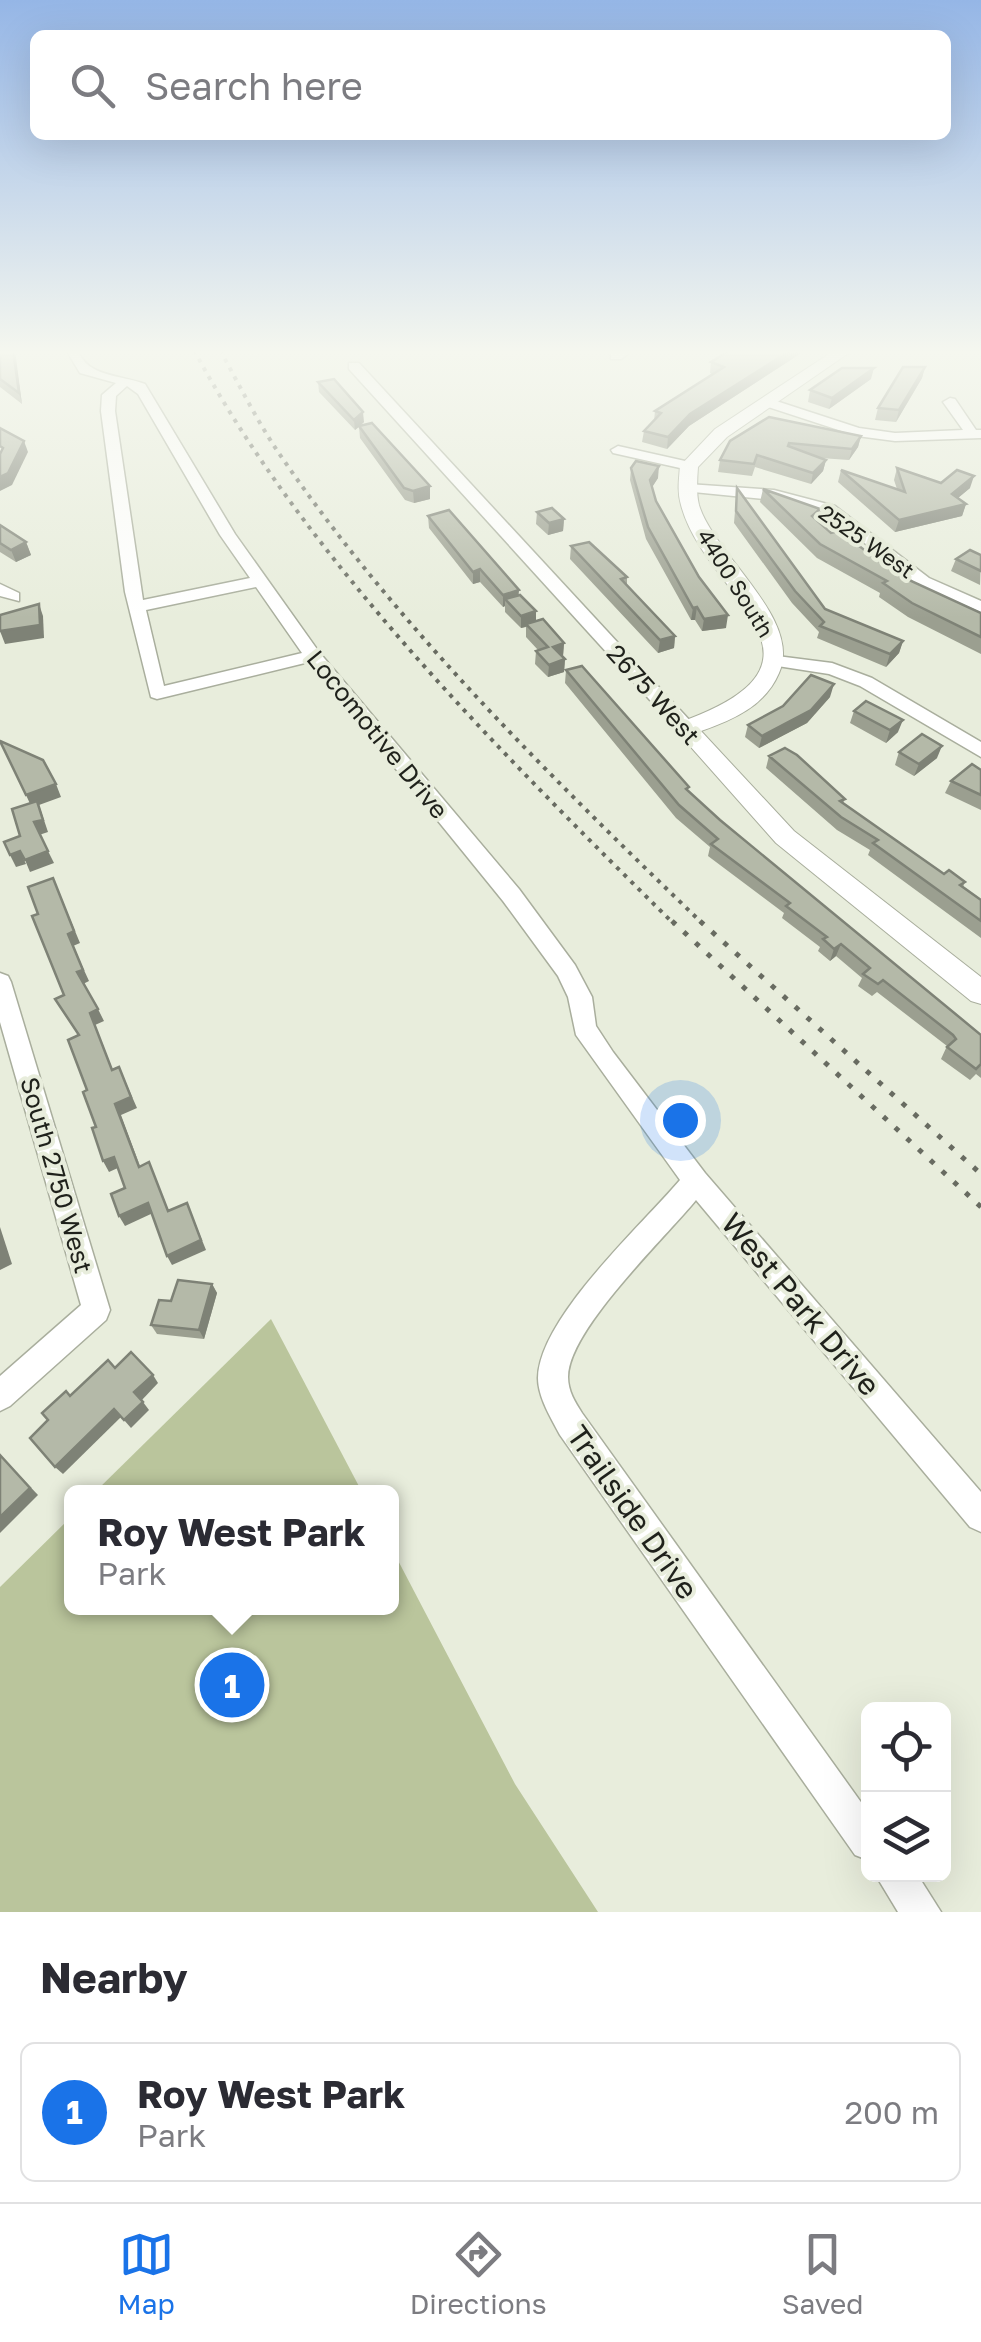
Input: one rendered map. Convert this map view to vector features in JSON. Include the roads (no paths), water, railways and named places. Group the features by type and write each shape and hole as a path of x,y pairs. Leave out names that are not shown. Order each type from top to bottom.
{"street":[{"path":"113,439 136,606 156,693 314,656"},
{"name":"Locomotive Drive","path":"171,439 195,482 314,656 511,895 567,971 580,997 584,1028 627,1089"},
{"name":"2675 West","path":"421,439 785,837 981,993"},
{"path":"618,450 689,466 714,439"},
{"name":"4400 South","path":"686,728 737,708 765,683 776,661 773,634 690,509 689,466"},
{"name":"2525 West","path":"688,488 774,494 830,509 923,581 981,607"},
{"path":"136,606 261,581"},
{"path":"776,661 832,669 866,682 981,751"},
{"name":"South 2750 West","path":"0,982 6,1021 96,1310 0,1396"},
{"name":"West Park Drive","path":"627,1089 696,1181 981,1516"},
{"name":"Trailside Drive","path":"696,1181 568,1330 555,1361 554,1389 571,1424 861,1832"},
{"path":"899,1882 922,1912"}],"railway":[{"path":"248,439 293,505 413,653 543,793 674,924"},
{"path":"270,439 331,525 430,645 536,760 703,924"},
{"path":"672,921 981,1207"},
{"path":"700,921 981,1174"}],"place":[{"name":"Roy West Park","path":"232,1685"}]}
